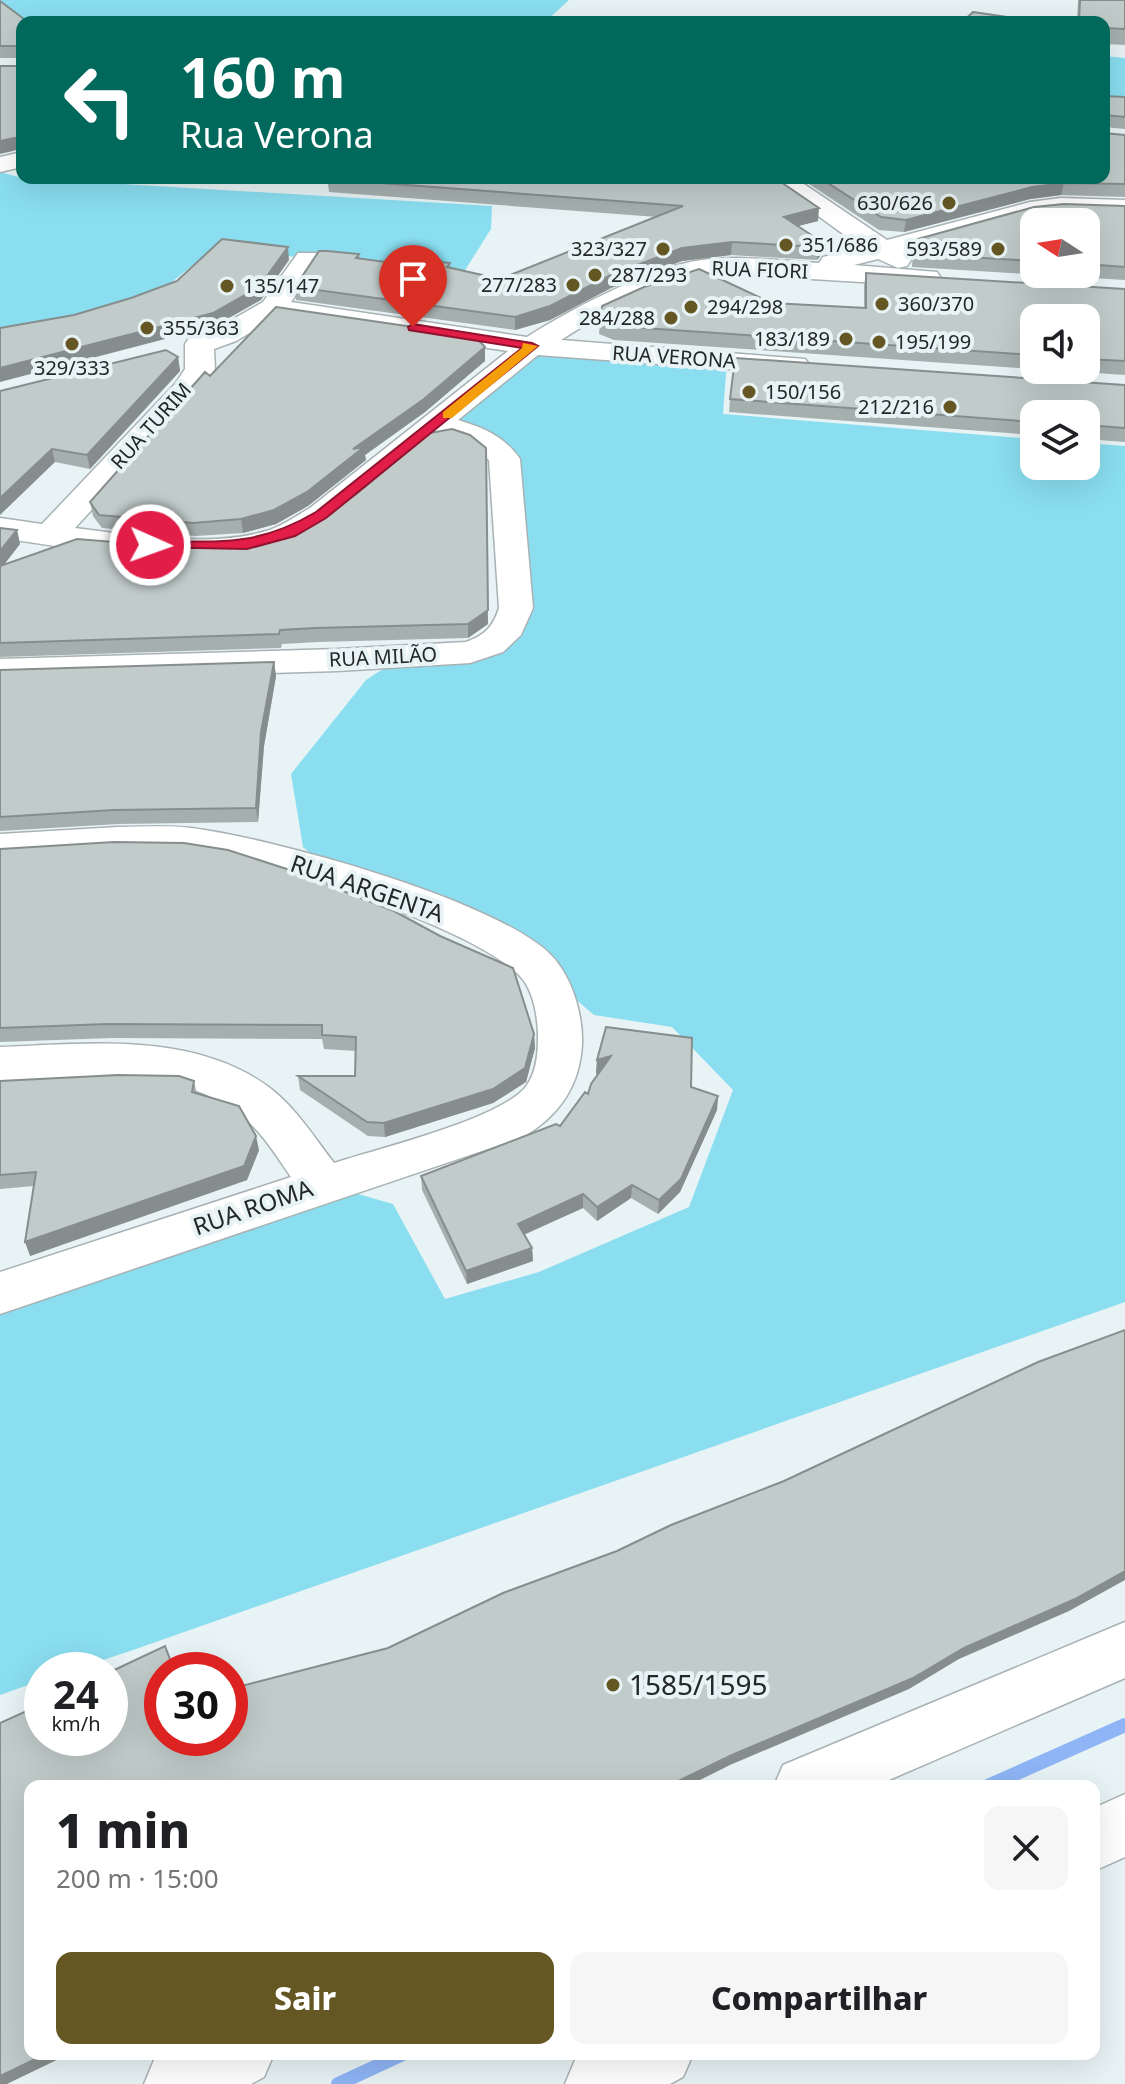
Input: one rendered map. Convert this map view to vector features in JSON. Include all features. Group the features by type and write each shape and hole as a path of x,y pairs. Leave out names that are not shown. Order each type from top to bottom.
{"street":[{"path":"787,184 882,247 921,278"},
{"path":"807,271 882,247 1030,210 1061,206 1125,208"},
{"name":"RUA TURIM","path":"51,534 186,390 200,369 185,347 226,335 273,308 307,259"},
{"name":"RUA FIORI","path":"0,528 150,545 211,547 270,541 291,533 321,515 532,346 571,321 672,276 700,268 731,266 952,280"},
{"name":"RUA VERONA","path":"273,308 532,346 821,367"},
{"name":"RUA MILÃO","path":"0,670 337,660 470,652 491,645 504,635 516,608 504,459 495,446 485,440 437,424"},
{"name":"RUA ARGENTA","path":"0,847 187,841 225,846 266,856 438,912 495,937 533,963 550,988 559,1019 560,1062 555,1079 528,1113 507,1124"},
{"path":"0,1064 116,1061 170,1065 213,1076 253,1099 286,1134 323,1184"},
{"name":"RUA ROMA","path":"0,1293 507,1124"},
{"path":"818,1780 1125,1650"},
{"path":"1100,1837 1125,1825"},
{"path":"178,2084 228,2060"},
{"path":"599,2084 648,2060"}],"shaded area":[{"path":"0,0 569,0 552,16 16,16 16,19 0,10"},
{"path":"1110,57 1125,58 1125,109 1110,108"},
{"path":"0,172 16,176 16,184 123,184 492,206 491,229 462,275 214,248 162,290 0,337"},
{"path":"532,346 727,361 723,414 1020,438 1020,480 1100,480 1100,444 1125,446 1125,1302 127,1652 24,1652 24,1686 0,1695 0,1292 323,1184 393,1204 445,1299 539,1272 689,1207 733,1090 672,1027 594,1015 533,963 344,881 303,847 291,774 366,680 403,656 504,635 504,460 437,424"}],"building":[{"path":"1080,0 1125,0 1125,29 1110,28 1110,16 1079,16"},
{"path":"0,1 20,16 16,16 16,46 0,46"},
{"path":"973,12 1000,16 969,16"},
{"path":"0,66 16,66 16,138 0,141"},
{"path":"1110,96 1125,97 1125,117 1110,116"},
{"path":"1110,134 1125,135 1125,184 1110,184"},
{"path":"394,184 784,184 819,208 784,217 822,242 819,247 732,242 682,248 611,275 550,306 515,317 295,287 319,251 359,254 356,258 414,266 418,260 450,263 447,267 500,279 683,206"},
{"path":"829,184 1056,184 1032,187 906,220 881,217"},
{"path":"1064,204 1125,206 1125,267 1100,265 1100,208 1030,208"},
{"path":"1020,211 1020,260 914,254 914,240"},
{"path":"222,239 288,247 259,287 213,313 0,368 0,328 74,315 177,281"},
{"path":"699,269 772,303 866,308 866,273 1020,283 1020,288 1125,289 1125,361 1100,360 1100,304 1020,304 1020,354 614,326 600,321 602,306 644,287"},
{"path":"276,307 475,336 485,347 424,399 353,449 364,447 307,492 274,510 241,519 193,523 99,515 90,502 205,372 210,376"},
{"path":"166,350 178,357 87,455 52,449 0,498 0,391"},
{"path":"735,358 1020,378 1020,384 1125,385 1125,428 1100,426 1100,400 1020,400 1020,421 730,399"},
{"path":"452,429 470,435 486,448 488,610 468,624 0,643 0,566 77,539 189,548 266,541 318,520 355,495 430,433"},
{"path":"0,528 17,530 0,551"},
{"path":"274,662 261,732 256,808 114,810 0,817 0,670"},
{"path":"114,842 184,843 228,850 330,883 328,885 394,911 440,936 513,968 534,1034 525,1068 493,1089 384,1123 367,1122 298,1076 355,1076 356,1037 322,1035 322,1025 108,1024 0,1028 0,849"},
{"path":"606,1027 692,1038 691,1087 718,1096 681,1179 659,1200 632,1185 597,1207 583,1194 518,1224 532,1248 466,1271 421,1176 556,1124 560,1126 585,1092 588,1094 591,1084 611,1056 597,1060"},
{"path":"118,1075 179,1076 194,1081 192,1092 239,1106 256,1136 244,1166 25,1242 36,1172 0,1175 0,1081"},
{"path":"1125,1330 1125,1571 1075,1599 964,1648 913,1678 680,1780 24,1780 24,2060 33,2060 0,2076 0,1723 24,1712 24,1756 128,1756 128,1663 144,1656 144,1756 248,1756 248,1684 388,1648 503,1593 617,1551 671,1525 784,1481 1038,1362"},
{"path":"165,1646 167,1652 152,1652"}],"waterway":[{"path":"1001,1780 1125,1725"},
{"path":"338,2084 390,2060"}],"slow traffic":[{"path":"448,415 532,346 527,345"}],"place":[{"name":"630/626","path":"949,203"},
{"name":"351/686","path":"786,245"},
{"name":"323/327","path":"663,249"},
{"name":"593/589","path":"998,249"},
{"name":"287/293","path":"595,275"},
{"name":"277/283","path":"573,285"},
{"name":"135/147","path":"227,286"},
{"name":"360/370","path":"882,304"},
{"name":"294/298","path":"691,307"},
{"name":"284/288","path":"671,318"},
{"name":"355/363","path":"147,328"},
{"name":"183/189","path":"846,339"},
{"name":"195/199","path":"879,342"},
{"name":"329/333","path":"72,344"},
{"name":"150/156","path":"749,392"},
{"name":"212/216","path":"950,407"},
{"name":"1585/1595","path":"613,1685"}],"route":[{"path":"150,545 247,545 291,533 321,515 532,346 413,327"}]}
